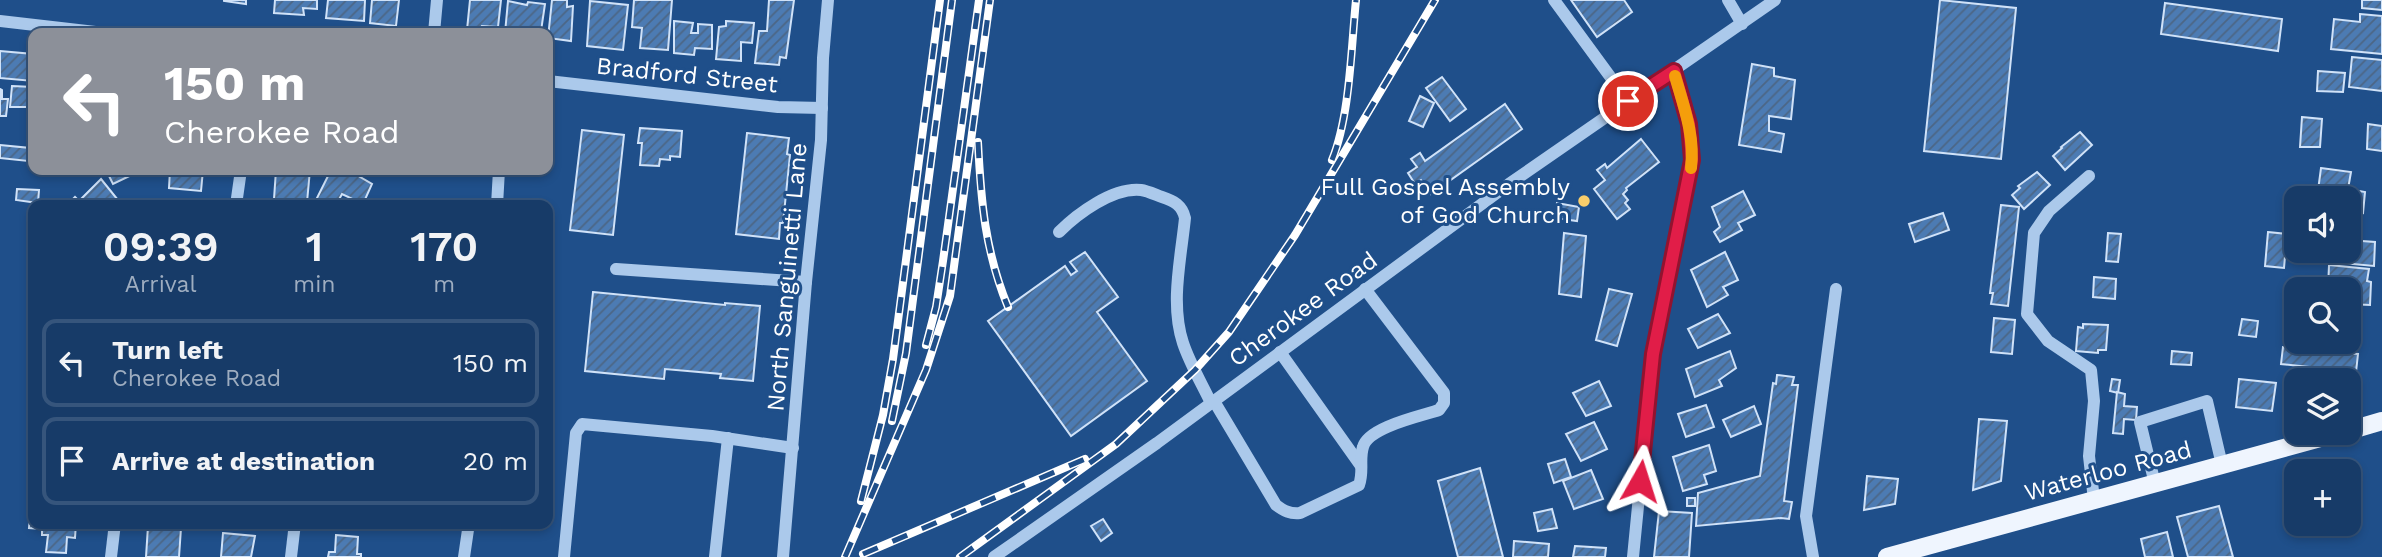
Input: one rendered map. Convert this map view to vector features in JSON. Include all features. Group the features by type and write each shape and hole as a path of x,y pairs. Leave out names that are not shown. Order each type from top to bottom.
{"main road":[{"path":"2361,427 2382,421"},
{"name":"Waterloo Road","path":"1887,557 2295,445"}],"street":[{"path":"434,28 437,0"},
{"name":"North Sanguinetti Lane","path":"783,557 821,140 828,0"},
{"path":"1554,0 1628,101"},
{"path":"1728,0 1742,24"},
{"name":"Cherokee Road","path":"994,557 1213,402 1364,289 1774,0"},
{"path":"0,22 57,28"},
{"path":"1633,557 1653,354 1692,160 1689,124 1674,71"},
{"name":"Bradford Street","path":"553,82 778,107 822,108"},
{"path":"237,200 239,175"},
{"path":"497,200 499,175"},
{"path":"2089,176 2049,211 2034,233 2026,314 2048,341 2091,370 2094,401 2089,456 2094,500"},
{"path":"1059,232 1076,215 1094,204 1128,191 1141,190 1176,202 1184,209 1178,287 1178,319 1183,343 1213,402 1276,505 1291,513 1300,513 1359,485 1361,453 1364,442 1370,435 1439,410 1444,403 1444,393 1364,289"},
{"path":"616,268 806,282"},
{"path":"1813,557 1806,516 1836,289"},
{"path":"1280,352 1362,468"},
{"path":"2155,484 2140,422 2207,401 2222,465"},
{"path":"564,557 576,433 582,424 727,438 793,448"},
{"path":"715,557 727,438"},
{"path":"111,557 113,529"},
{"path":"291,557 294,529"},
{"path":"464,557 469,529"}],"building":[{"path":"246,0 246,4 224,1"},
{"path":"275,0 317,0 317,9 303,8 304,15 274,13"},
{"path":"328,0 365,0 364,21 326,18"},
{"path":"372,0 399,0 396,26 370,23"},
{"path":"470,0 501,0 498,27 467,28"},
{"path":"552,0 567,0 567,7 573,6 571,41 553,39 553,28 549,28"},
{"path":"634,0 672,0 668,50 640,48 642,28 632,27"},
{"path":"769,0 794,0 786,58 780,57 779,65 755,63 759,31 767,31"},
{"path":"1571,0 1624,0 1632,12 1597,37"},
{"path":"1940,0 2016,8 2001,159 1924,151"},
{"path":"2362,0 2382,0 2382,10 2362,8"},
{"path":"508,1 527,5 528,2 545,4 541,28 505,28"},
{"path":"590,1 628,5 623,50 587,46"},
{"path":"2165,3 2282,19 2278,51 2161,34"},
{"path":"2360,14 2382,16 2382,54 2331,49 2334,19 2360,22"},
{"path":"674,21 693,23 691,33 698,33 698,24 712,25 712,49 695,48 694,55 674,53"},
{"path":"726,21 754,23 752,43 741,42 741,61 716,59 719,27 726,26"},
{"path":"0,51 28,54 28,81 0,78"},
{"path":"2352,57 2382,60 2382,91 2349,87"},
{"path":"1752,64 1774,68 1774,76 1795,80 1791,119 1769,116 1769,131 1784,134 1781,152 1739,145"},
{"path":"2318,71 2345,73 2343,92 2317,91"},
{"path":"1442,77 1466,109 1450,121 1426,88"},
{"path":"12,86 28,87 28,107 10,107"},
{"path":"0,89 2,99 8,99 6,116 0,116"},
{"path":"1420,96 1434,103 1423,127 1409,121"},
{"path":"1505,104 1522,129 1431,194 1421,180 1415,184 1408,173 1417,167 1411,159 1420,153 1425,161"},
{"path":"2302,117 2322,119 2320,147 2300,147"},
{"path":"2368,124 2382,126 2382,151 2367,149"},
{"path":"640,128 682,131 680,157 660,159 659,166 640,165"},
{"path":"582,130 624,135 613,235 570,230"},
{"path":"2080,132 2092,145 2065,170 2053,156"},
{"path":"747,133 789,138 787,154 790,155 779,239 736,234"},
{"path":"1641,139 1659,162 1626,188 1623,194 1630,209 1617,219 1594,189 1605,180 1597,170 1605,164 1607,168"},
{"path":"0,145 28,148 28,161 0,158"},
{"path":"2321,168 2351,172 2349,186 2319,186"},
{"path":"2037,172 2050,185 2024,209 2012,195 2020,188 2018,186"},
{"path":"108,175 132,175 113,184"},
{"path":"170,175 203,175 201,191 169,188"},
{"path":"276,175 310,175 307,200 274,199"},
{"path":"328,175 357,175 372,184 365,200 355,200 342,194 339,200 316,200"},
{"path":"101,179 118,200 80,200"},
{"path":"17,189 39,190 38,200 16,200"},
{"path":"1743,191 1755,215 1738,223 1742,230 1720,242 1714,232 1720,227 1712,207"},
{"path":"2361,191 2365,192 2361,213"},
{"path":"1557,203 1579,207 1577,221 1555,218"},
{"path":"2001,205 2019,207 2008,306 1991,304 1993,293 1990,293"},
{"path":"1943,213 1949,230 1915,242 1909,224"},
{"path":"2268,232 2284,234 2284,268 2265,266"},
{"path":"1564,233 1586,236 1581,297 1559,294"},
{"path":"2108,233 2121,234 2118,262 2106,261"},
{"path":"2361,241 2375,242 2374,266 2342,263 2361,263"},
{"path":"1085,252 1118,297 1097,312 1147,381 1071,436 988,321 1065,266 1071,275 1077,271 1070,262"},
{"path":"1725,252 1738,280 1723,287 1728,295 1707,307 1691,270"},
{"path":"2329,265 2369,269 2367,281 2371,282 2370,305 2361,305 2361,277 2328,277"},
{"path":"2094,277 2116,279 2115,299 2093,297"},
{"path":"1609,289 1632,294 1617,346 1596,340"},
{"path":"593,292 760,306 753,381 720,378 721,374 665,369 664,379 585,371"},
{"path":"1718,314 1730,333 1698,348 1688,329"},
{"path":"1994,318 2015,320 2012,354 1991,352"},
{"path":"2242,319 2258,321 2256,337 2239,335"},
{"path":"2083,324 2108,325 2106,350 2098,350 2098,353 2076,351 2078,327 2083,328"},
{"path":"2283,347 2284,354 2358,354 2356,368 2281,364"},
{"path":"1730,351 1736,368 1719,380 1722,386 1695,397 1686,369"},
{"path":"2172,351 2192,353 2191,365 2171,364"},
{"path":"1777,375 1794,377 1792,385 1798,385 1784,501 1792,502 1789,519 1696,526 1698,493 1760,476 1773,383 1776,384"},
{"path":"2112,379 2120,380 2118,393 2110,391"},
{"path":"2239,379 2276,383 2272,411 2236,407"},
{"path":"1599,381 1611,406 1586,416 1573,393"},
{"path":"2117,392 2125,394 2124,406 2137,407 2136,420 2124,419 2123,434 2113,433"},
{"path":"1706,405 1714,427 1686,437 1678,414"},
{"path":"1754,406 1761,424 1731,437 1723,420"},
{"path":"1979,419 2007,421 2001,481 1973,490"},
{"path":"1594,422 1607,449 1581,461 1566,434"},
{"path":"1709,445 1716,471 1704,475 1707,484 1683,491 1673,457"},
{"path":"1565,459 1571,477 1554,483 1548,464"},
{"path":"1480,468 1503,557 1458,557 1438,481"},
{"path":"1591,470 1603,499 1574,509 1563,481"},
{"path":"1867,476 1898,479 1895,504 1864,510"},
{"path":"1687,498 1695,498 1695,506 1687,506"},
{"path":"2219,506 2233,557 2188,557 2177,517"},
{"path":"1552,509 1557,528 1538,531 1534,513"},
{"path":"1659,511 1692,513 1689,557 1654,557"},
{"path":"1103,519 1112,533 1101,541 1091,526"},
{"path":"42,529 76,529 75,538 67,537 66,553 46,552 48,535 42,535"},
{"path":"148,529 181,529 179,557 146,557"},
{"path":"2167,532 2173,557 2145,557 2141,539"},
{"path":"223,533 255,536 251,557 221,557"},
{"path":"336,535 358,537 357,554 361,554 361,557 328,557 329,552 335,552"},
{"path":"1514,541 1549,544 1548,557 1513,557"},
{"path":"1575,546 1606,548 1605,557 1573,557"}],"railway":[{"path":"861,501 883,415 893,359 940,0"},
{"path":"892,421 906,353 952,0"},
{"path":"926,345 936,307 979,0"},
{"path":"845,557 926,370 950,296 990,0"},
{"path":"1332,160 1343,123 1356,0"},
{"path":"960,557 1116,444 1195,370 1229,332 1295,235 1435,0"},
{"path":"978,142 989,246 1008,307"},
{"path":"863,554 1085,459"}],"slow traffic":[{"path":"1675,76 1689,124 1691,168"}],"place":[{"name":"Full Gospel Assembly of God Church","path":"1584,201"}],"route":[{"path":"1628,101 1674,71 1692,145 1690,175 1653,354 1640,481"}]}
